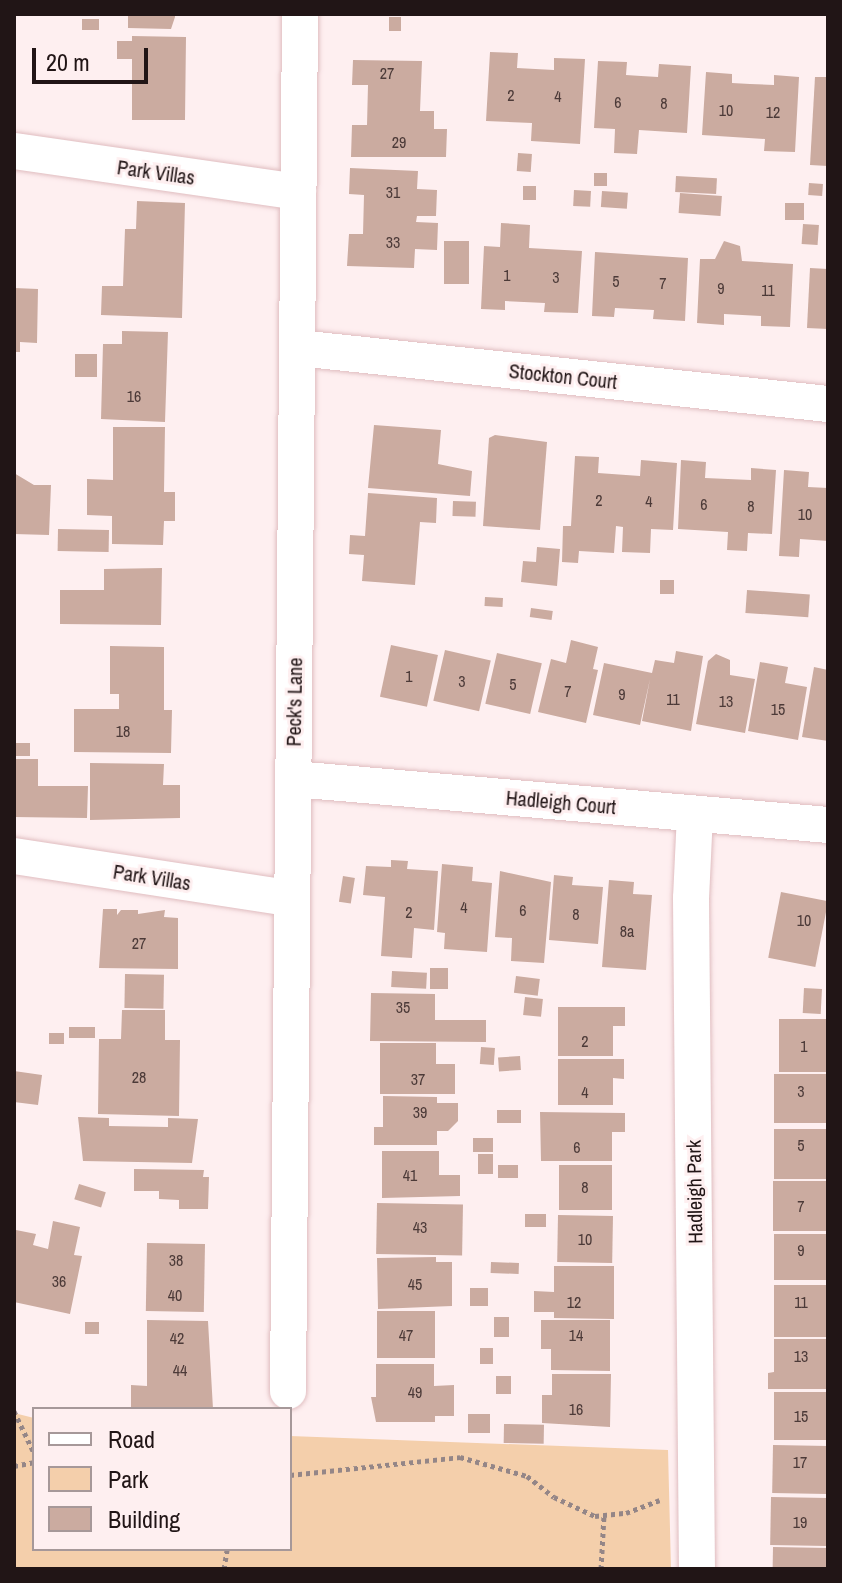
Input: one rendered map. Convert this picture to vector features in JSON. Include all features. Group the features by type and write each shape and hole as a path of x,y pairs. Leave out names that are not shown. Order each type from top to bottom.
{"street":[{"name":"Peck's Lane","path":"288,1391 300,14"},
{"name":"Park Villas","path":"14,151 298,192"},
{"name":"Stockton Court","path":"298,348 828,404"},
{"name":"Hadleigh Court","path":"294,779 828,825"},
{"name":"Hadleigh Park","path":"695,814 691,913 697,1569"},
{"name":"Park Villas","path":"14,856 290,898"}],"path":[{"path":"14,1411 32,1449"},
{"path":"292,1475 460,1457 527,1476 554,1497 595,1516 626,1513 697,1486"},
{"path":"601,1569 604,1515"}],"green space":[{"path":"14,1413 32,1418 32,1551 292,1551 292,1436 668,1450 671,1569 14,1569"}],"building":[{"path":"128,14 175,14 175,17 171,29 128,28"},
{"path":"389,17 401,17 401,31 389,31"},
{"path":"82,19 99,19 99,30 82,30"},
{"path":"132,36 186,37 185,120 132,120 132,59 117,59 117,41 132,41"},
{"path":"490,52 518,53 517,68 554,70 554,58 585,59 580,144 531,141 532,123 486,121"},
{"path":"353,60 422,61 420,111 434,111 434,129 447,129 446,157 351,157 352,125 367,125 368,85 352,85"},
{"path":"598,61 627,62 626,75 658,77 659,64 691,66 687,133 639,130 637,154 614,153 615,129 594,128"},
{"path":"706,72 732,74 732,83 750,84 774,85 774,75 799,77 795,152 764,151 765,139 702,135"},
{"path":"815,77 828,77 828,166 810,165"},
{"path":"518,153 532,154 531,172 517,171"},
{"path":"350,168 418,171 417,189 437,190 436,216 417,216 416,222 438,223 437,250 415,249 414,268 347,266 349,234 363,234 364,195 349,194"},
{"path":"594,173 607,173 607,186 594,186"},
{"path":"676,176 717,178 716,194 675,192"},
{"path":"809,183 823,184 822,196 808,195"},
{"path":"523,186 536,186 536,200 523,200"},
{"path":"574,190 591,191 590,207 573,206"},
{"path":"602,191 628,193 627,209 601,207"},
{"path":"680,193 722,196 721,216 679,213"},
{"path":"137,201 185,203 182,318 101,315 102,286 123,286 125,229 136,229"},
{"path":"785,203 804,203 804,220 785,220"},
{"path":"501,223 530,225 529,248 582,251 578,313 544,312 545,303 505,301 505,310 481,309 484,246 500,247"},
{"path":"803,224 819,225 818,245 802,244"},
{"path":"444,241 469,241 469,284 444,284"},
{"path":"724,241 740,246 742,261 793,264 790,327 761,326 761,316 724,314 724,325 697,323 700,259 715,259"},
{"path":"595,252 688,258 685,321 653,319 654,310 615,308 614,317 592,316"},
{"path":"810,268 828,269 828,329 807,328"},
{"path":"14,288 38,289 37,343 20,342 20,352 14,352"},
{"path":"122,331 168,332 165,422 101,419 103,344 122,344"},
{"path":"75,354 97,354 97,377 75,377"},
{"path":"374,425 441,430 438,464 472,471 470,496 368,488"},
{"path":"113,427 165,427 164,492 175,492 175,521 164,521 163,545 112,544 112,516 87,515 87,479 113,480"},
{"path":"495,435 547,442 540,530 483,526 489,438"},
{"path":"575,456 599,457 598,473 640,476 641,460 677,463 673,530 651,529 650,553 622,552 623,527 616,526 614,553 579,551 578,563 562,562 563,526 571,526"},
{"path":"681,460 706,462 705,478 751,480 751,468 776,470 772,534 748,533 747,551 727,550 728,532 678,529"},
{"path":"784,470 809,472 808,487 828,488 828,541 800,539 799,557 779,556"},
{"path":"14,473 34,485 51,485 49,535 14,534"},
{"path":"368,493 437,498 436,523 420,522 415,585 362,581 364,555 349,554 350,535 365,536"},
{"path":"453,501 476,502 475,517 452,516"},
{"path":"58,529 109,530 109,552 58,551"},
{"path":"537,547 560,549 557,586 521,582 523,561 536,562"},
{"path":"162,568 161,625 60,624 60,590 104,590 104,569"},
{"path":"660,580 674,580 674,594 660,594"},
{"path":"747,590 810,594 808,617 745,613"},
{"path":"485,597 503,598 503,607 485,606"},
{"path":"531,608 553,611 552,620 530,617"},
{"path":"571,640 598,647 593,669 598,670 586,723 538,712 551,659 566,663"},
{"path":"391,645 438,655 427,707 380,697"},
{"path":"110,646 164,647 164,710 172,710 171,753 74,752 74,709 119,709 119,694 110,694"},
{"path":"445,650 491,661 479,711 433,701"},
{"path":"676,651 703,656 691,731 642,721 650,679 640,725 593,715 604,663 652,673 655,660 674,663"},
{"path":"497,653 542,663 530,714 485,704"},
{"path":"716,654 730,660 730,675 755,679 745,733 696,724 708,661"},
{"path":"760,662 788,667 785,683 807,687 798,740 748,731"},
{"path":"814,667 828,670 828,741 802,737"},
{"path":"14,743 30,743 30,756 14,756"},
{"path":"14,759 38,759 38,786 88,786 87,818 14,817"},
{"path":"90,763 164,764 163,785 180,785 180,818 90,820"},
{"path":"391,860 408,861 407,869 438,871 434,930 414,928 412,958 381,956 385,897 363,895 366,866 391,867"},
{"path":"442,864 473,867 472,881 492,883 487,952 444,949 445,933 437,932"},
{"path":"500,871 551,882 544,963 511,961 512,938 495,937"},
{"path":"554,875 573,877 572,885 603,887 598,944 549,940"},
{"path":"343,876 355,878 351,904 339,902"},
{"path":"609,880 634,882 633,894 652,895 646,970 602,967"},
{"path":"781,892 828,901 815,967 768,958"},
{"path":"103,909 117,909 117,915 121,910 138,910 138,914 165,910 164,917 178,918 178,969 99,968"},
{"path":"430,968 448,968 448,989 430,989"},
{"path":"392,971 427,973 426,989 391,987"},
{"path":"125,974 164,975 163,1009 124,1008"},
{"path":"516,976 540,979 538,996 514,993"},
{"path":"804,988 822,989 821,1014 803,1013"},
{"path":"371,993 435,994 435,1020 486,1020 486,1042 370,1041"},
{"path":"525,997 543,999 541,1017 523,1015"},
{"path":"558,1007 625,1007 625,1026 613,1026 613,1056 558,1056"},
{"path":"122,1010 165,1010 165,1040 180,1040 179,1116 98,1114 99,1039 121,1039"},
{"path":"779,1019 828,1019 828,1072 779,1072"},
{"path":"69,1027 95,1027 95,1038 69,1038"},
{"path":"49,1033 64,1033 64,1044 49,1044"},
{"path":"380,1043 436,1043 436,1064 455,1064 455,1094 380,1094"},
{"path":"481,1047 495,1048 494,1065 480,1064"},
{"path":"520,1056 521,1070 499,1072 498,1058"},
{"path":"558,1059 624,1059 624,1079 613,1078 613,1105 558,1105"},
{"path":"14,1071 42,1075 38,1105 14,1102"},
{"path":"774,1074 828,1074 828,1123 774,1123"},
{"path":"383,1096 437,1097 437,1103 458,1103 458,1121 448,1131 437,1131 437,1145 374,1145 374,1127 383,1127"},
{"path":"497,1110 521,1110 521,1123 497,1123"},
{"path":"540,1112 625,1113 625,1132 612,1132 612,1161 541,1161"},
{"path":"78,1117 109,1118 109,1126 168,1127 168,1118 198,1119 192,1163 83,1161"},
{"path":"774,1129 828,1129 828,1179 774,1179"},
{"path":"473,1138 493,1138 493,1152 473,1152"},
{"path":"382,1151 439,1151 439,1175 460,1175 460,1196 382,1198"},
{"path":"478,1154 493,1154 493,1174 478,1174"},
{"path":"498,1165 518,1165 518,1178 498,1178"},
{"path":"559,1165 612,1165 612,1210 559,1210"},
{"path":"134,1169 204,1170 203,1177 209,1177 208,1209 179,1209 179,1200 159,1199 159,1191 134,1191"},
{"path":"773,1181 828,1181 828,1231 773,1231"},
{"path":"79,1184 106,1192 101,1207 74,1199"},
{"path":"377,1203 463,1205 462,1255 376,1254"},
{"path":"525,1214 546,1214 546,1227 525,1227"},
{"path":"558,1215 613,1216 612,1263 557,1262"},
{"path":"53,1221 80,1227 74,1255 82,1256 70,1314 14,1302 16,1230 36,1234 33,1245 48,1249"},
{"path":"774,1234 828,1234 828,1280 774,1280"},
{"path":"147,1243 205,1244 204,1312 146,1311"},
{"path":"436,1257 436,1262 452,1262 452,1306 378,1309 377,1258"},
{"path":"491,1262 519,1263 519,1274 491,1273"},
{"path":"554,1266 614,1266 614,1319 554,1318 554,1312 534,1312 534,1291 554,1292"},
{"path":"774,1285 828,1285 828,1337 774,1337"},
{"path":"470,1288 488,1288 488,1306 470,1306"},
{"path":"377,1311 435,1311 435,1358 377,1358"},
{"path":"494,1317 509,1317 509,1337 494,1337"},
{"path":"147,1320 208,1321 213,1407 131,1407 131,1385 147,1386"},
{"path":"541,1320 610,1320 610,1371 551,1370 551,1349 541,1349"},
{"path":"85,1322 99,1322 99,1334 85,1334"},
{"path":"774,1339 828,1339 828,1389 768,1389 768,1373 774,1372"},
{"path":"480,1348 493,1348 493,1364 480,1364"},
{"path":"376,1364 434,1364 434,1386 454,1385 454,1416 435,1416 435,1422 376,1422 371,1397 376,1397"},
{"path":"552,1374 611,1374 610,1427 542,1423 542,1395 552,1395"},
{"path":"496,1376 511,1376 511,1394 496,1394"},
{"path":"774,1392 828,1392 828,1440 774,1440"},
{"path":"468,1414 490,1414 490,1433 468,1433"},
{"path":"504,1424 544,1425 544,1444 504,1443"},
{"path":"773,1445 828,1446 827,1494 772,1493"},
{"path":"771,1497 828,1498 827,1546 770,1545"},
{"path":"773,1547 828,1548 828,1569 773,1569"}]}
